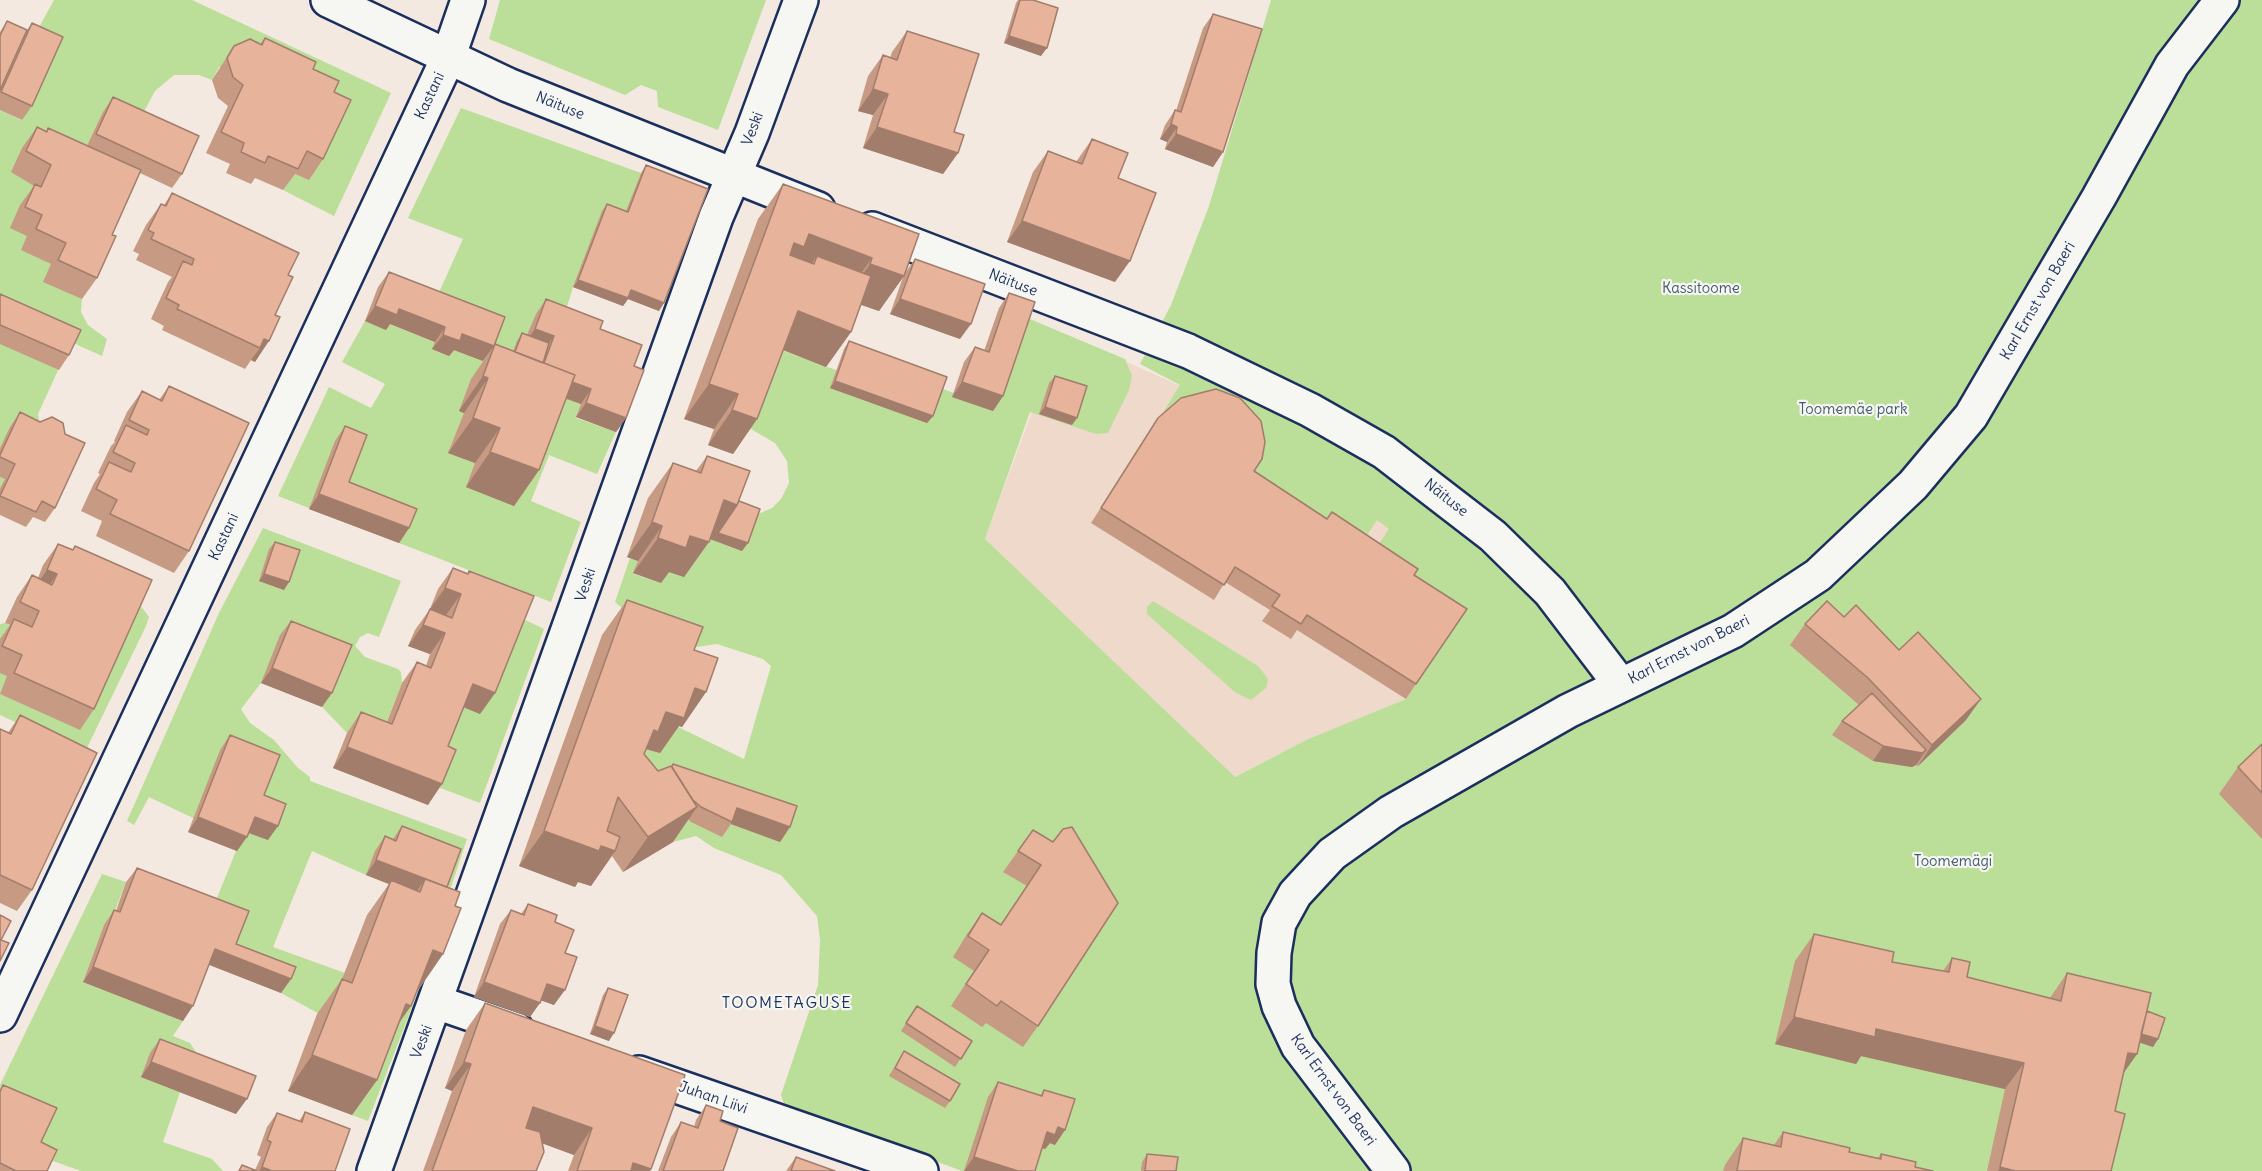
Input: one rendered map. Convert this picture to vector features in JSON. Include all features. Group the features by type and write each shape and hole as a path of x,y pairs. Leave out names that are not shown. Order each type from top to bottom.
{"street":[{"name":"Näituse","path":"328,0 448,58 734,177 1188,351 1310,410 1384,452 1443,495 1517,560 1550,592 1620,684"},
{"name":"Kastani","path":"0,1015 448,58 468,0"},
{"name":"Veski","path":"374,1171 712,228 734,177 801,0"},
{"name":"Karl Ernst von Baeri","path":"1393,1171 1310,1063 1288,1028 1273,984 1279,923 1295,894 1313,873 1358,834 1479,761 1620,684 1733,631 1818,575 1913,485 1971,416 2099,197 2172,65 2222,0"},
{"path":"436,1002 540,1038"},
{"name":"Juhan Liivi","path":"606,1061 921,1171"}],"shaded area":[{"path":"1061,333 1226,406 1477,593 1406,699 1306,740 1234,777 985,539"}],"green space":[{"path":"54,0 192,0 391,93 334,216 283,190 247,66 219,67 212,80 199,75 174,75 155,91 136,126 101,257 82,299 81,312 88,325 107,339 102,356 71,342 38,414 41,432 0,488 0,110 21,120 31,42"},
{"path":"500,0 766,0 718,130 658,107 657,91 641,85 625,95 489,39"},
{"name":"Toomemäe park","path":"1271,0 2262,0 2262,1171 962,1171 784,1104 781,1095 818,985 820,940 817,916 781,875 714,848 696,836 673,842 641,747 660,753 670,723 744,759 771,666 763,659 717,644 696,647 677,629 623,609 615,602 630,558 638,561 634,574 661,583 665,571 699,536 772,508 781,499 789,483 787,461 775,443 744,425 773,347 836,370 940,388 954,393 953,397 993,410 1025,317 1125,359 1132,376 1129,390 1108,433 1096,434 1030,412 985,539 1235,777 1306,740 1406,699 1456,624 1369,559 1389,529 1377,520 1357,550 1156,424 1180,385 1140,364 1171,305 1209,206"},
{"path":"461,108 641,173 623,220 573,287 562,323 532,385 581,404 576,418 616,432 597,474 549,455 531,501 581,522 551,602 278,496 329,387 371,408 385,384 342,362 365,321 386,329 389,324 484,361 432,308 463,239 408,218"},
{"path":"263,528 401,581 379,637 368,633 360,637 355,646 365,657 398,669 401,672 402,683 378,745 347,733 322,707 341,659 261,683 241,709 250,723 274,740 298,768 310,777 310,781 467,839 445,905 366,875 312,851 273,947 345,973 327,1018 281,993 286,982 226,958 210,915 236,851 193,818 149,797 134,825 127,821 219,613"},
{"path":"137,601 149,617 146,626 84,754 0,715 0,624 5,623 24,632"},
{"path":"1153,601 1258,666 1268,679 1266,688 1251,700 1236,693 1147,614 1147,607"},
{"path":"519,617 544,629 480,803 435,786 458,705 481,713"},
{"path":"102,874 126,882 109,926 104,925 83,982 183,1021 173,1036 190,1043 200,1058 180,1092 163,1142 212,1159 223,1171 81,1171 53,1161 47,1165 0,1103 0,1085"},
{"path":"408,985 419,989 368,1121 352,1115 382,1039"}],"building":[{"path":"1020,0 1033,0 1058,8 1047,48 1009,36"},
{"path":"1213,14 1262,29 1223,152 1176,134 1177,127 1171,124 1175,110 1181,112"},
{"path":"7,21 27,30 0,90 0,36"},
{"path":"32,23 63,37 32,106 1,92"},
{"path":"907,31 979,54 954,132 964,135 958,153 877,127 888,94 873,89 883,55 897,60"},
{"path":"265,38 316,62 313,69 339,81 334,92 351,100 323,159 307,151 298,169 268,156 265,163 241,152 244,143 221,132 243,85 233,77 227,58 234,46 250,39 262,45"},
{"path":"113,97 199,136 182,174 96,134"},
{"path":"37,127 47,132 48,128 141,170 112,235 116,236 97,278 58,260 66,243 36,229 42,215 25,207 35,184 41,187 51,165 26,151"},
{"path":"1092,139 1128,153 1118,178 1156,193 1130,261 1022,221 1048,151 1082,164"},
{"path":"646,165 708,189 664,303 631,290 628,298 578,280 607,204 628,212"},
{"path":"783,184 919,234 904,276 870,264 872,258 809,234 804,247 794,243 790,255 814,264 817,256 871,276 851,332 798,311 757,419 732,410 738,394 709,384"},
{"path":"172,193 299,253 288,275 293,277 275,315 280,317 269,341 264,339 260,348 177,309 179,305 166,298 183,261 192,265 194,259 151,239 154,233 148,230 161,204 166,206"},
{"path":"915,259 985,284 971,324 900,299"},
{"path":"389,272 505,317 494,346 462,334 460,341 443,335 445,327 399,309 397,315 375,306"},
{"path":"1009,293 1035,302 1003,396 962,382 975,347 989,352"},
{"path":"0,294 81,330 69,355 0,325"},
{"path":"546,299 603,321 600,329 642,345 634,366 644,370 626,418 586,403 591,389 572,382 575,375 544,363 554,336 535,329"},
{"path":"522,333 549,343 543,363 515,352"},
{"path":"849,341 947,377 933,416 835,381"},
{"path":"495,344 575,375 539,470 490,452 500,428 473,418 488,378 483,376"},
{"path":"1055,376 1087,386 1077,418 1045,407"},
{"path":"169,386 249,423 189,551 110,514 117,500 96,489 109,462 131,472 135,463 113,452 126,425 147,435 149,430 129,420 142,391 162,401"},
{"path":"1216,389 1240,398 1261,421 1265,442 1262,459 1254,471 1327,519 1332,512 1418,569 1414,575 1467,609 1416,684 1307,615 1301,624 1272,606 1280,595 1235,567 1224,585 1101,508 1158,418 1181,398"},
{"path":"20,412 40,422 52,417 63,423 65,434 85,443 55,508 42,501 36,512 0,496 15,464 0,455"},
{"path":"345,426 367,435 349,482 417,509 409,528 319,494"},
{"path":"707,456 750,471 737,505 724,500 709,542 690,536 686,548 658,538 662,526 652,522 673,463 701,473"},
{"path":"739,501 760,509 748,543 718,533"},
{"path":"275,542 300,550 289,582 264,574"},
{"path":"58,544 73,550 75,546 152,580 94,709 14,673 22,655 2,646 14,619 32,627 39,611 20,602 32,575 52,585 57,574 47,570"},
{"path":"453,568 468,574 469,571 534,596 495,693 473,684 448,746 456,750 442,784 347,747 361,712 392,724 417,662 431,668 445,633 423,625 430,609 452,618 461,594 445,588"},
{"path":"627,600 703,627 694,650 718,658 706,692 695,688 684,718 666,712 658,732 654,730 644,754 658,771 671,766 697,807 648,837 618,797 607,831 620,837 615,851 601,846 599,851 544,831"},
{"path":"1827,601 1844,617 1856,605 1899,650 1918,632 1981,699 1932,745 1868,678 1805,624"},
{"path":"291,621 352,645 332,693 272,668"},
{"path":"1872,693 1926,750 1922,753 1883,746 1842,721"},
{"path":"20,715 97,753 32,890 0,875 0,729 11,734"},
{"path":"230,735 280,755 264,795 286,804 278,826 255,817 247,837 198,817"},
{"path":"2262,744 2262,793 2238,767"},
{"path":"673,764 797,806 790,827 737,808 732,822 701,807 693,800 672,767"},
{"path":"402,826 461,849 447,887 376,860 385,836 396,841"},
{"path":"1072,827 1118,903 1038,1026 1001,1001 997,1006 966,984 989,950 968,936 982,913 1001,925 1041,865 1018,851 1033,830 1053,842 1063,829"},
{"path":"137,868 249,911 236,944 296,967 291,979 215,949 193,1006 93,967 114,910 120,912"},
{"path":"425,879 460,892 455,906 461,908 443,954 433,950 411,1006 406,1004 377,1080 312,1055 342,979 352,983 391,880 420,892"},
{"path":"528,904 557,915 555,922 574,930 565,953 577,957 565,990 547,984 540,1003 484,982 511,910 524,915"},
{"path":"0,915 11,921 1,940 9,943 0,961"},
{"path":"1814,934 1894,952 1892,962 1949,972 1952,958 1970,962 1967,977 2061,1001 2067,973 2151,993 2137,1054 2128,1053 2115,1111 2125,1114 2111,1171 2015,1171 2000,1167 2024,1063 1876,1029 1875,1037 1794,1017"},
{"path":"608,988 628,995 614,1033 595,1026"},
{"path":"485,1003 685,1075 651,1169 633,1163 631,1171 577,1171 592,1128 533,1107 526,1128 540,1132 544,1152 536,1171 432,1171 471,1064 464,1062"},
{"path":"917,1006 972,1041 961,1059 906,1023"},
{"path":"2147,1011 2165,1018 2158,1039 2141,1034"},
{"path":"160,1039 256,1076 247,1099 151,1062"},
{"path":"904,1051 960,1084 950,1101 895,1068"},
{"path":"998,1082 1042,1096 1044,1090 1075,1099 1065,1130 1058,1127 1055,1135 1047,1132 1035,1171 1018,1171 974,1157"},
{"path":"3,1085 57,1108 41,1142 57,1150 47,1171 16,1171 0,1163 0,1092"},
{"path":"706,1105 723,1111 720,1121 738,1128 723,1171 663,1171 681,1122 698,1128"},
{"path":"305,1112 350,1129 335,1171 272,1171 262,1167 271,1142 267,1140 277,1113 302,1122"},
{"path":"1783,1132 1850,1148 1849,1152 1881,1159 1881,1154 1916,1162 1915,1167 1933,1171 1737,1171 1743,1138 1781,1147"},
{"path":"1147,1154 1178,1157 1176,1171 1145,1171"},
{"path":"796,1157 835,1171 791,1171"},
{"path":"242,1165 257,1171 239,1171"}],"district":[{"name":"TOOMETAGUSE","path":"787,1003"}],"park label":[{"name":"Kassitoome","path":"1701,289"},
{"name":"Toomemägi","path":"1953,862"}]}
